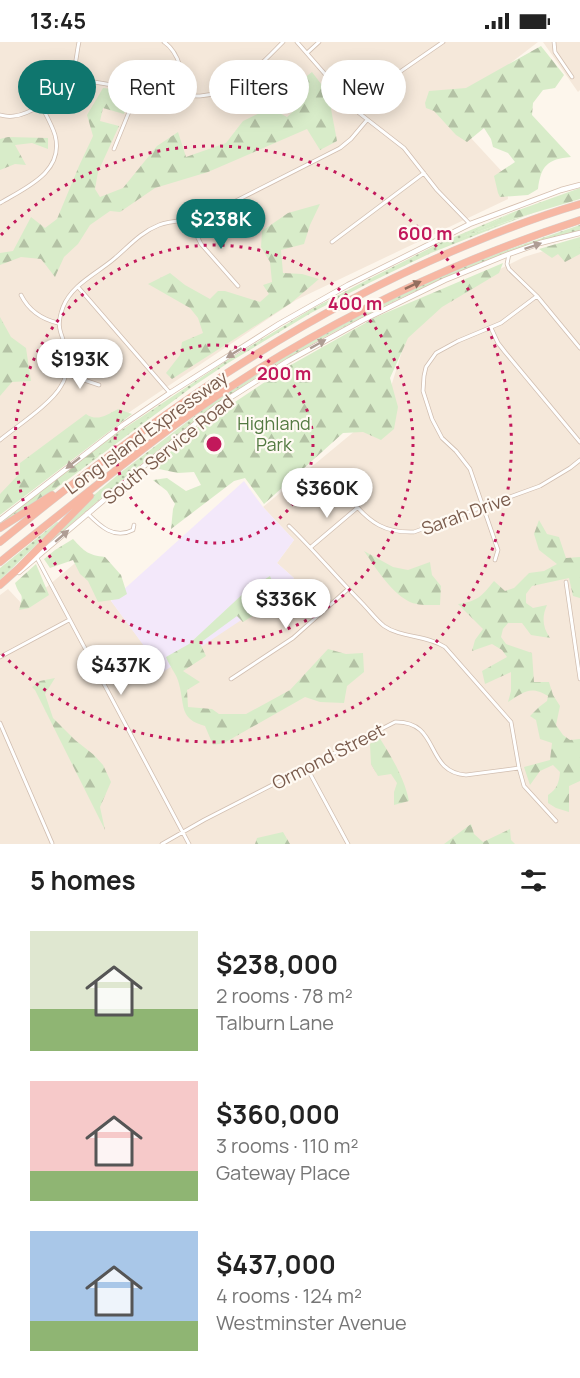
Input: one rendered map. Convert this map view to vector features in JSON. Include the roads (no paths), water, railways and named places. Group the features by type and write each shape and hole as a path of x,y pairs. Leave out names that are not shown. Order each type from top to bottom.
{"highway":[{"name":"Long Island Expressway","path":"0,542 68,487 172,409 271,344 328,310 451,252 580,204"},
{"name":"Long Island Expressway","path":"0,562 144,449 220,394 297,345 374,304 456,265 580,220"},
{"path":"0,586 86,500 144,449"},
{"path":"0,528 68,487"}],"main road":[{"path":"0,520 123,425 279,324 348,285 470,224 580,185"},
{"name":"South Service Road","path":"0,586 37,558 87,513 217,406 288,361 363,320 445,280 540,243 580,233"}],"street":[{"path":"76,60 79,42"},
{"path":"164,42 171,46 177,60"},
{"path":"197,96 212,94 236,83 256,69 283,42"},
{"path":"297,42 321,69"},
{"path":"307,53 319,42"},
{"path":"406,68 443,42"},
{"path":"554,42 555,52 572,77"},
{"path":"0,115 14,117 22,114"},
{"path":"0,203 39,180 52,165 56,137 44,114"},
{"path":"114,149 128,114"},
{"path":"361,114 404,148 437,190 470,224"},
{"path":"0,440 62,386 66,374 67,356 58,323 73,291 97,270 114,259 139,235 148,230 165,223 192,220 212,213 340,148 367,120"},
{"path":"332,242 424,173"},
{"path":"192,220 201,244 238,286"},
{"path":"508,255 509,269 537,296 580,348"},
{"path":"78,287 170,393"},
{"path":"21,295 25,304 32,311 48,321 58,323"},
{"path":"495,560 498,550 466,462 442,438 432,419 423,384 426,368 436,353 491,328 537,296"},
{"path":"491,328 505,352 580,442"},
{"path":"66,374 99,385"},
{"name":"Sarah Drive","path":"330,476 369,519 385,528 404,532 423,529 540,486 580,460"},
{"path":"311,547 357,508"},
{"path":"87,513 104,529 112,532 130,532 134,525"},
{"path":"289,526 385,626 445,647 511,722 524,786 556,821"},
{"path":"37,558 189,844"},
{"path":"566,582 580,680"},
{"path":"231,679 293,638 348,589"},
{"path":"0,657 69,620"},
{"name":"Ormond Street","path":"162,844 395,722 411,723 418,727 444,766 457,774 466,775 519,768"},
{"path":"0,723 52,843"},
{"path":"307,768 348,844"}],"park label":[{"name":"Highland Park","path":"274,433"}]}
